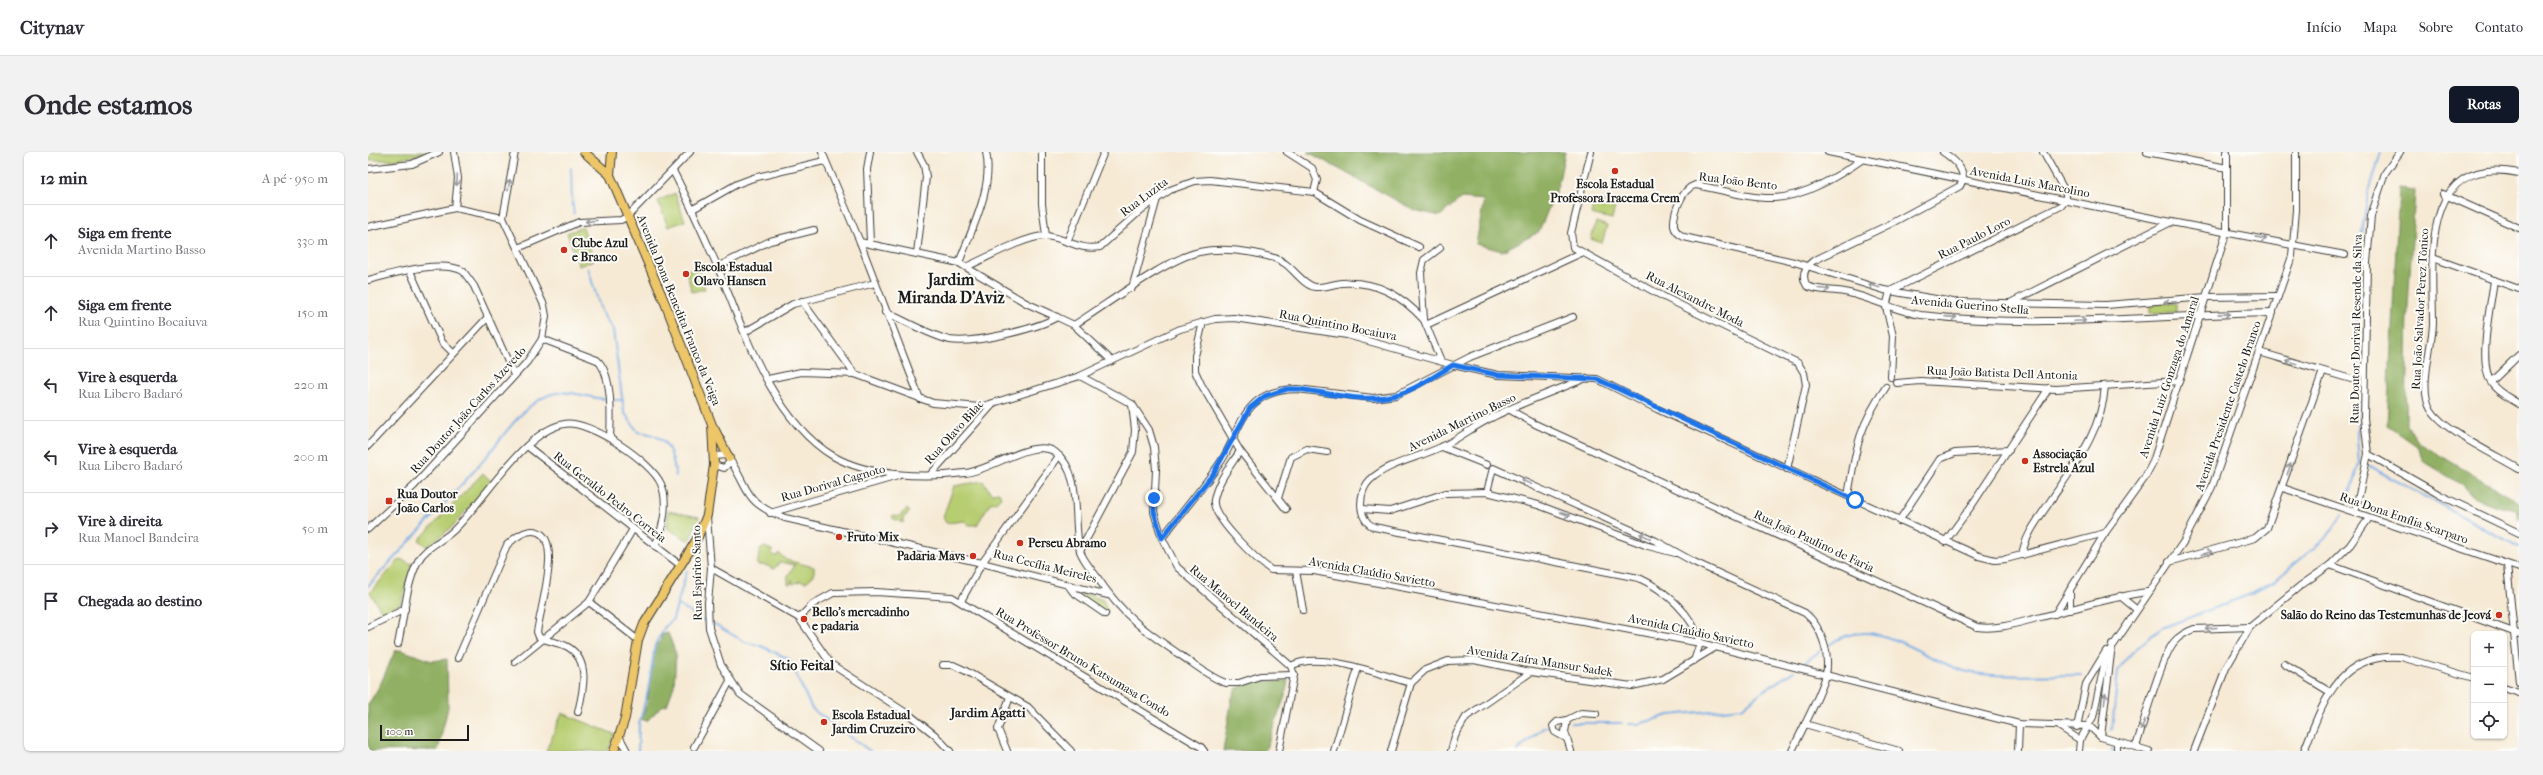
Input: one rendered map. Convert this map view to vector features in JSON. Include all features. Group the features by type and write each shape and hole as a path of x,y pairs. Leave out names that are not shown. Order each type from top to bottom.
{"main road":[{"path":"584,152 610,175"},
{"path":"610,175 612,152"},
{"name":"Avenida Dona Benedita Franco da Veiga","path":"610,175 712,425 714,456"},
{"path":"712,425 729,459"},
{"path":"614,751 632,684 638,640 644,624 680,566 707,515 714,456"}],"street":[{"path":"368,169 412,164 439,152"},
{"path":"454,152 458,178 455,208"},
{"path":"368,227 455,208 503,218 515,152"},
{"path":"518,248 579,222 621,220 628,216 690,152"},
{"path":"822,152 824,161 860,242 885,312 920,399"},
{"path":"870,152 867,169 870,243"},
{"path":"917,152 924,165 926,176 917,253"},
{"path":"959,263 983,196 988,171 986,152"},
{"path":"966,267 1015,245 1046,236 1042,215 1042,152"},
{"path":"1067,242 1104,152"},
{"path":"1287,152 1312,168 1317,180 1314,192 1360,220 1419,247"},
{"path":"1425,322 1581,253 1571,244 1571,233 1591,152"},
{"name":"Avenida Luis Marcolino","path":"1828,152 2171,222 2227,231 2345,255"},
{"path":"1807,266 1955,190 1964,180 1958,164 1943,152"},
{"path":"2043,152 2064,188 2066,200"},
{"path":"2147,152 2227,168"},
{"name":"Avenida Luiz Gonzaga do Amaral","path":"2055,614 2105,533 2144,479 2153,462 2227,231 2227,152"},
{"name":"Avenida Presidente Castelo Branco","path":"2077,726 2086,684 2100,657 2112,644 2169,562 2206,502 2273,313 2294,245 2296,152"},
{"name":"Rua Doutor Dorival Resende da Silva","path":"2355,513 2368,454 2364,418 2367,262 2371,216 2385,173 2400,152"},
{"name":"Rua João Bento","path":"1807,266 1684,237 1676,231 1674,226 1681,199 1688,189 1695,185 1768,198 1785,196 1836,178 1863,159"},
{"path":"693,209 737,184 753,178 824,161"},
{"path":"2483,164 2499,166 2519,173"},
{"path":"673,171 693,209 745,332 768,379 784,407 800,428 825,450 850,464 877,472 902,475 977,471 1034,448 1046,448 1058,456 1073,485 1080,551 1108,595 1142,629 1220,681 1232,685 1260,676 1294,675"},
{"name":"Rua João Salvador Perez Tônico","path":"2458,174 2443,194 2436,220 2432,258 2433,323 2426,383 2427,403 2435,415 2449,427 2519,469"},
{"name":"Rua Luzita","path":"1046,236 1067,242 1080,248 1100,247 1157,199 1170,190 1195,181 1265,185 1314,192"},
{"path":"2443,194 2519,228"},
{"path":"1132,288 1157,199"},
{"name":"Rua Paulo Loro","path":"1890,291 2054,210 2066,200"},
{"name":"Rua Doutor João Carlos Azevedo","path":"368,529 414,486 527,362 542,339 546,316 544,306 503,218"},
{"path":"2008,304 2171,222"},
{"path":"717,267 770,241 814,230"},
{"path":"768,379 801,372 855,374 920,399 933,403 961,407 993,404 1080,376 1112,361 1074,325 1026,303 959,263 860,242"},
{"path":"1425,322 1422,266 1424,260 1440,248"},
{"path":"1074,325 1169,264 1193,253 1231,250 1260,254 1284,261 1309,285 1315,287 1343,283 1388,290 1409,304 1425,322 1441,360"},
{"name":"Rua Alexandre Moda","path":"1581,253 1798,363 1804,373 1806,385 1787,469"},
{"path":"2432,258 2519,289"},
{"name":"Avenida Guerino Stella","path":"2273,313 2201,314 2037,322 1921,314 1886,307 1849,293 1807,286 1804,275 1807,266 1890,291 1953,302 2106,305 2207,297 2278,296"},
{"path":"368,280 410,271 442,267 463,271 471,280 514,375"},
{"path":"410,271 442,342 453,353"},
{"path":"2494,280 2486,355 2490,382 2519,404"},
{"path":"745,332 775,313 802,301 874,283"},
{"path":"1890,291 1886,307 1893,336 1891,377 1897,383"},
{"path":"802,301 855,374"},
{"path":"885,312 940,336 956,340 1042,325 1057,317"},
{"path":"368,446 488,317"},
{"path":"1162,538 1213,474 1250,408 1265,396 1277,392 1297,389 1373,398 1387,397 1404,392 1453,365 1573,317"},
{"name":"Rua Quintino Bocaiuva","path":"1112,361 1180,329 1203,322 1234,318 1347,335 1441,360 1453,365 1498,375 1589,377"},
{"path":"1203,322 1195,356 1195,371 1240,451 1286,509"},
{"path":"542,339 597,360 602,365 606,371 610,409 610,438"},
{"path":"2259,352 2351,379"},
{"path":"2490,382 2519,355"},
{"path":"2169,562 2222,548 2262,534 2271,521 2323,371"},
{"name":"Rua Manoel Bandeira","path":"1080,376 1132,404 1146,425 1154,447 1154,512 1162,538 1171,558 1182,574 1291,666"},
{"path":"1589,377 1605,382 1787,469 1945,542 1979,556 1995,560 2022,555 2105,533"},
{"name":"Avenida Martino Basso","path":"1362,509 1362,490 1376,475 1442,447 1487,420 1589,377"},
{"path":"1848,496 1854,458 1864,424 1886,387 1886,380 1891,377"},
{"name":"Rua João Batista Dell Antonia","path":"1886,387 1893,389 1897,383 1920,381 2049,388 2179,382"},
{"path":"2022,555 2035,523 2087,446 2102,413 2105,386"},
{"path":"1945,542 2009,450 2049,388"},
{"name":"Rua Olavo Bilac","path":"931,474 993,404"},
{"path":"1080,551 1133,452 1135,430 1132,404"},
{"name":"Rua João Paulino de Faria","path":"1510,410 1535,424 1971,625 1987,629 2055,614 2120,596 2148,592"},
{"path":"398,644 414,575 422,556 454,530 527,446 553,427 565,424 592,428 610,438 648,467 661,483 665,508 655,546"},
{"name":"Rua Geraldo Pedro Correia","path":"527,446 680,566"},
{"path":"1442,447 1490,466 1656,541 1679,554 1805,613 1813,620 1824,641 1826,674 1792,751"},
{"path":"1278,498 1291,457 1307,449 1327,452"},
{"path":"1899,520 1940,459 1955,453 2009,450"},
{"name":"Avenida Claúdio Savietto","path":"1240,451 1217,490 1214,501 1214,510 1230,530 1266,566 1278,571 1314,571 1700,643 2019,724 2060,727 2089,726"},
{"path":"714,456 724,454 729,459 726,468"},
{"path":"2368,454 2440,495 2519,533"},
{"path":"961,601 982,563 1058,456"},
{"name":"Rua Cecília Meireles","path":"729,459 746,492 770,513 798,522 982,563 1108,595"},
{"name":"Rua Cecília Meireles","path":"714,465 726,468 737,475"},
{"path":"1487,492 1490,466"},
{"name":"Rua Dorival Cagnoto","path":"770,513 902,475"},
{"name":"Rua Dona Emília Scarparo","path":"2283,488 2519,568"},
{"path":"1679,554 1648,546 1538,505 1487,492 1446,493 1390,511 1362,509 1365,521 1374,527 1639,578 1660,589 1673,600 1694,627 1700,643 1694,661"},
{"name":"Rua Espírito Santo","path":"707,515 711,568 708,603 710,628 714,648 730,681 750,702 819,751"},
{"path":"2194,751 2226,668 2250,627 2300,586 2330,565 2350,545 2369,518"},
{"path":"515,662 589,602 634,529"},
{"path":"458,658 499,559 507,545 528,530 540,533 548,546 549,561 536,632 538,637 567,646 579,659 584,686 578,712"},
{"path":"2330,565 2517,633"},
{"path":"2507,565 2517,633 2519,682"},
{"path":"711,568 799,618 831,664 916,720 950,751"},
{"path":"1296,571 1303,610"},
{"path":"1068,586 1073,592 1104,614"},
{"path":"2070,588 2070,610"},
{"name":"Rua Professor Bruno Katsumasa Condo","path":"799,618 813,604 833,593 876,592 952,597 961,601 1193,742 1204,751"},
{"path":"2120,596 2136,609"},
{"path":"589,602 638,640"},
{"path":"368,627 405,609"},
{"path":"2136,747 2166,658 2174,643 2186,632 2194,629 2250,627"},
{"name":"Avenida Presidente Castelo Branco","path":"2079,751 2080,740 2093,717 2104,661 2112,644"},
{"name":"Avenida Presidente Castelo Branco","path":"2101,737 2112,644"},
{"name":"Avenida Zaíra Mansur Sadek","path":"1411,683 1425,670 1448,661 1461,659 1474,660 1531,672 1632,686 1663,678 1716,647"},
{"path":"2304,751 2334,684 2352,668 2369,660 2388,656 2401,657 2471,677"},
{"path":"1279,751 1294,675 1291,666 1306,660 1332,662 1411,683 1391,751"},
{"path":"2284,664 2330,692"},
{"path":"942,665 953,665 964,670 1035,713 1071,751"},
{"path":"1334,751 1358,668"},
{"path":"1451,751 1455,736 1466,717 1531,672"},
{"path":"694,747 730,681"},
{"path":"2507,689 2519,693"},
{"path":"1007,751 998,729 1010,697"},
{"path":"1566,738 1555,732 1553,726 1557,722 1567,720 1581,712 1596,714"},
{"path":"1567,720 1565,727 1566,738 1571,751"},
{"path":"1805,724 1899,751"},
{"path":"2018,751 2019,724"},
{"path":"2089,726 2101,737 2149,751"},
{"path":"2060,727 2080,740"},
{"path":"619,736 627,751"},
{"path":"2117,742 2117,751"}],"green space":[{"path":"368,152 430,152 396,160 368,160"},
{"path":"1308,152 1565,152 1558,185 1539,232 1502,251 1476,244 1484,200 1461,198 1440,216 1414,210"},
{"path":"2399,188 2415,190 2408,306 2406,424 2419,443 2519,502 2519,520 2516,510 2497,506 2473,497 2462,485 2425,462 2417,446 2387,425"},
{"path":"675,193 685,221 668,227 658,201"},
{"path":"1594,200 1615,206 1612,219 1591,214"},
{"path":"1596,222 1607,226 1602,243 1591,239"},
{"path":"583,227 594,260 579,266 567,233"},
{"path":"698,267 705,289 692,292 686,271"},
{"path":"2176,303 2176,312 2150,313 2150,304"},
{"path":"483,473 491,481 452,527 427,547 419,540"},
{"path":"983,481 991,493 999,492 1001,497 996,502 990,503 977,525 969,525 965,521 946,523 943,517 954,486"},
{"path":"907,509 910,512 903,518 903,523 892,518 893,515 898,517"},
{"path":"668,511 699,517 689,541 667,528"},
{"path":"764,547 772,550 772,555 777,556 779,553 786,560 814,567 814,575 806,582 800,581 793,584 792,580 791,584 788,584 788,575 795,565 780,562 774,569 765,565 757,565 760,550"},
{"path":"400,559 412,564 401,603 383,614 370,592"},
{"path":"1082,593 1103,600 1108,612 1105,614 1080,596"},
{"path":"668,633 676,654 674,686 667,705 662,706 647,721 641,719 647,704 655,645 661,641 661,635"},
{"path":"401,650 432,661 447,659 448,707 438,750 368,751 368,705 380,685 395,651"},
{"path":"1257,681 1288,681 1285,696 1265,751 1223,751 1232,698 1237,688"},
{"path":"562,713 614,734 608,751 546,751"}],"waterway":[{"path":"2347,502 2359,463 2357,436 2360,244 2368,195 2381,152"},
{"path":"571,168 574,213"},
{"path":"588,268 601,311 613,330 624,412 638,432 656,436 667,445 670,451 676,476"},
{"path":"439,509 480,464 516,419 535,402 545,396 562,392 604,399"},
{"path":"614,400 623,400"},
{"path":"2369,466 2519,547"},
{"path":"368,586 434,515"},
{"path":"2112,730 2118,671 2138,647 2162,628 2248,595 2273,582 2327,537 2342,515"},
{"path":"638,751 639,724 648,691 655,645 664,628 673,619 687,571"},
{"path":"677,604 704,621"},
{"path":"714,624 745,642 761,646 789,659 812,709 870,751"},
{"path":"1829,645 1847,636 1864,633 1882,636 1899,642 1951,667 1968,672 2009,676 2082,675"},
{"path":"1803,664 1820,651"},
{"path":"1628,724 1639,724 1669,715 1742,708 1760,693 1794,671"},
{"path":"1571,723 1622,723"},
{"path":"1517,751 1543,728 1548,727"}],"place":[{"name":"Escola Estadual Professora Iracema Crem","path":"1615,171"},
{"name":"Clube Azul e Branco","path":"564,250"},
{"name":"Escola Estadual Olavo Hansen","path":"686,274"},
{"name":"Associação Estrela Azul","path":"2025,461"},
{"name":"Rua Doutor João Carlos","path":"389,501"},
{"name":"Fruto Mix","path":"839,537"},
{"name":"Perseu Abramo","path":"1020,543"},
{"name":"Padaria Mavs","path":"973,556"},
{"name":"Salão do Reino das Testemunhas de Jeová","path":"2499,615"},
{"name":"Bello's mercadinho e padaria","path":"804,619"},
{"name":"Escola Estadual Jardim Cruzeiro","path":"824,722"}],"district":[{"name":"Jardim Miranda D'Aviz","path":"951,288"},
{"name":"Sítio Feital","path":"802,665"},
{"name":"Jardim Agatti","path":"988,712"}],"route":[{"path":"1154,498 1154,512 1162,538 1213,474 1229,449 1243,418 1250,408 1265,396 1287,389 1297,389 1373,398 1387,397 1404,392 1434,377 1453,365 1498,375 1589,377 1597,379 1657,409 1855,500"}]}
